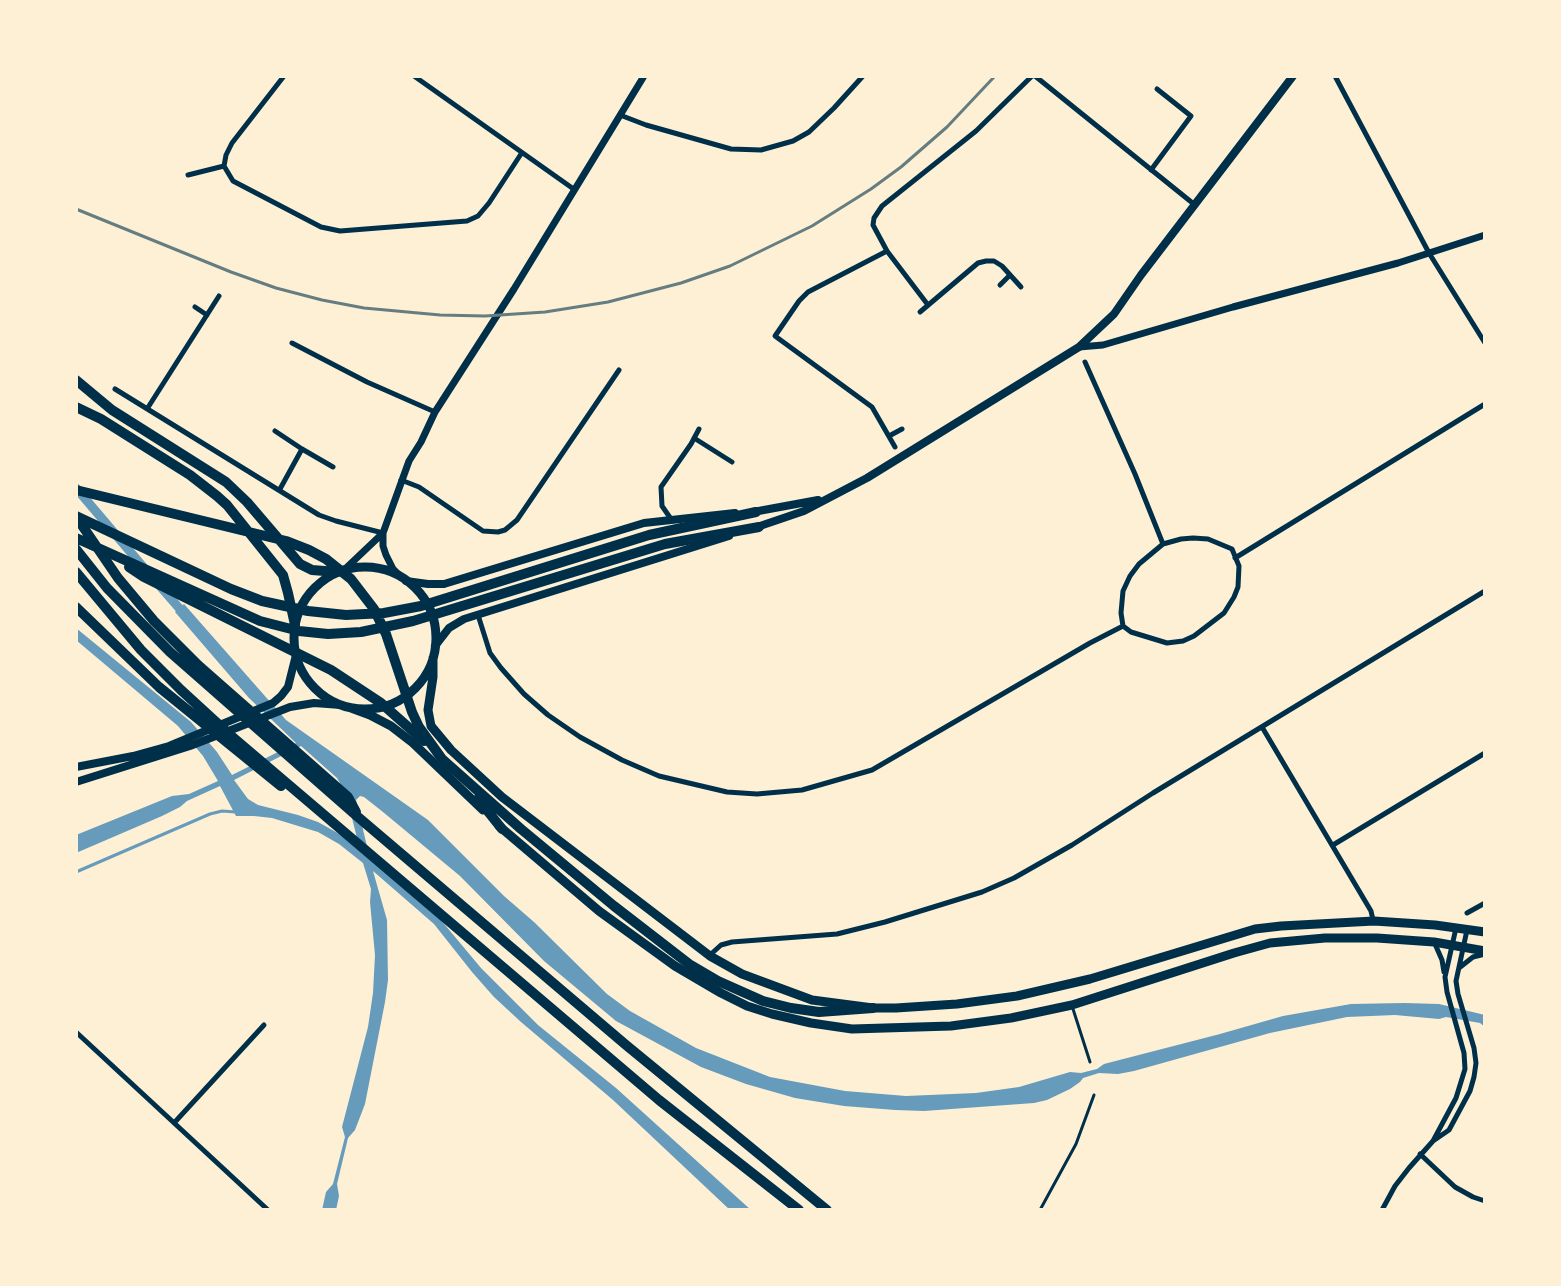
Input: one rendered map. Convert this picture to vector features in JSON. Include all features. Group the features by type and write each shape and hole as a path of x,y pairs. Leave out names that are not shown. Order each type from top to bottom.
{"highway":[{"path":"76,372 135,423"},
{"path":"76,380 105,405 237,492 300,564 312,570 378,568 404,579 421,595 435,626 428,710 430,720 451,750 502,797 710,956 742,974 812,1000 873,1008"},
{"path":"76,407 101,419 190,475 227,505 283,575 295,625"},
{"path":"76,490 286,541 309,550 337,567 360,589 379,618 419,727 442,759 487,800 689,964 763,1001 819,1012 942,1005 1017,996 1090,979 1255,929 1374,921 1485,932"},
{"path":"78,517 231,589 277,605 322,613 368,614 410,608 649,535 756,512"},
{"path":"78,517 118,578 154,621 198,665 348,797 358,817"},
{"path":"76,538 274,626 314,633 348,634 413,621 665,544 759,527"},
{"path":"76,549 107,588 170,652 626,1045 827,1210"},
{"path":"115,556 144,577 331,670 371,696 414,732 465,782 502,829"},
{"path":"341,571 322,581 309,593 295,625 296,655 312,686 331,700 382,720 413,743 502,829 599,911 675,966 747,1006 811,1023 852,1029 951,1026 1072,1005 1270,943 1325,938 1377,938 1434,942 1485,952"},
{"path":"76,572 141,650 229,734 659,1100 799,1210"},
{"path":"76,607 159,687 267,776 323,813"},
{"path":"346,706 377,708 401,699 421,681 433,658"}],"main road":[{"path":"435,646 456,622 804,511 902,457 1079,347 1114,314 1293,76"},
{"path":"404,579 444,584 622,529 671,519 756,512 831,496"},
{"path":"257,715 288,687 296,655"},
{"path":"76,782 257,715 314,703 346,706"},
{"path":"76,767 188,742"}],"street":[{"path":"284,76 232,143 224,166 233,181 321,227 340,231 467,221 478,216 489,203 521,154"},
{"path":"414,76 575,190"},
{"path":"404,579 393,569 383,546 383,533 401,480 435,412 644,76"},
{"path":"620,115 731,149 761,150 793,141 809,132 863,76"},
{"path":"928,305 887,251 873,225 874,218 882,206 976,131 1034,76 1195,205"},
{"path":"1335,76 1429,253 1485,343"},
{"path":"1151,170 1191,116 1157,89"},
{"path":"188,175 224,166"},
{"path":"1079,347 1103,345 1485,235"},
{"path":"887,251 808,292 775,336 866,401 877,413 895,447"},
{"path":"920,312 978,263 994,261 1021,287"},
{"path":"1000,285 1010,275"},
{"path":"147,409 219,296"},
{"path":"195,307 207,315"},
{"path":"292,343 367,382 435,412"},
{"path":"1085,362 1163,544"},
{"path":"401,480 419,487 483,531 505,530 517,520 619,370"},
{"path":"115,389 325,518 383,533"},
{"path":"1235,558 1485,404"},
{"path":"671,519 662,506 661,487 699,429"},
{"path":"889,436 902,429"},
{"path":"275,431 333,467"},
{"path":"694,438 732,462"},
{"path":"280,489 302,449"},
{"path":"341,571 383,533"},
{"path":"1181,539 1208,539 1232,549 1239,566 1234,597 1224,613 1194,636 1167,643 1131,632 1123,626 1121,603 1126,583 1139,564 1163,544 1181,539"},
{"path":"710,956 721,945 732,942 837,934 885,922 982,892 1014,878 1485,591"},
{"path":"478,615 490,653 501,668 548,715 580,737 659,776 727,792 757,794 802,790 872,770 1123,626"},
{"path":"1262,727 1333,845 1374,921"},
{"path":"1333,845 1485,753"},
{"path":"1467,913 1485,903"},
{"path":"1445,977 1461,928"},
{"path":"1382,1210 1395,1186 1420,1154 1449,1130 1470,1091 1476,1063 1456,981 1461,928"},
{"path":"1433,1141 1456,1098 1465,1069 1442,960 1434,942"},
{"path":"1459,968 1485,952"},
{"path":"174,1123 264,1025"},
{"path":"76,1032 268,1210"},
{"path":"1420,1154 1455,1187 1485,1201"}],"lane":[{"path":"1072,1005 1090,1062"},
{"path":"1040,1210 1076,1144 1094,1095"}],"water":[{"path":"184,604 286,720 428,820 607,994 630,1011 696,1048 770,1077 845,1091 906,1096 976,1093 1019,1087 1070,1072 1081,1073 1104,1064 1283,1016 1351,1004 1439,1004 1485,1015 1485,1027 1480,1023 1446,1017 1347,1017 1270,1033 1134,1071 1099,1073 1083,1078 1070,1089 1047,1100 1034,1103 924,1111 844,1106 795,1098 701,1067 616,1021 544,961 460,876 360,796 356,800 370,859 440,919 481,968 538,1025 616,1088 751,1210 730,1210 613,1100 494,997 434,924 373,871 387,920 388,980 385,1002 365,1104 355,1130 348,1138 337,1184 339,1196 336,1210 322,1210 326,1192 333,1184 345,1137 342,1127 368,1027 373,993 375,955 371,889 363,863 318,832 272,818 236,816 220,786 162,816 76,853 76,835 218,781 203,756 178,726 76,640 76,628 191,722 232,775 296,743 249,698 175,612","holes":["301,746 337,778 346,794 360,850 318,822 258,805 248,799 234,780"]}],"waterway":[{"path":"76,488 144,568"},
{"path":"159,585 186,616"},
{"path":"76,872 210,814 236,812"}],"railway":[{"path":"76,209 231,272 322,300 364,308 440,315 545,312 608,302 681,283 730,266 812,226 901,167 947,127 995,76"}]}
